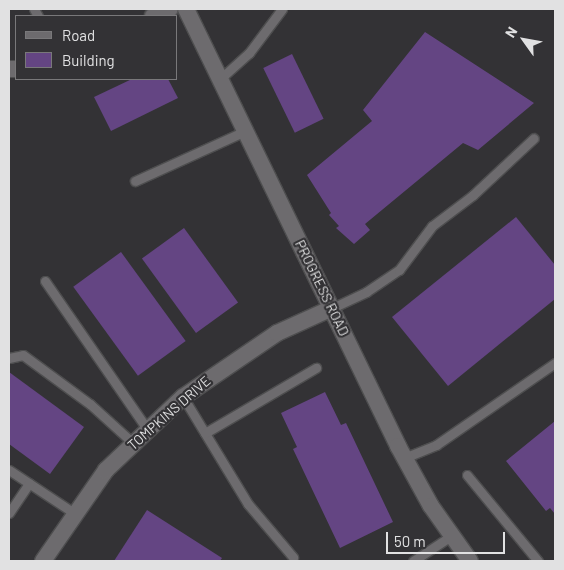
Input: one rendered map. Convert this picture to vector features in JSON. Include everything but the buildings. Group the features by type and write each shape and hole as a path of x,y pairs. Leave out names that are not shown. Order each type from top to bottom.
{"street":[{"path":"155,15 170,9"},
{"name":"PROGRESS ROAD","path":"186,9 404,458 451,536 470,561"},
{"name":"TOMPKINS DRIVE","path":"43,561 74,513 106,470 147,429 183,398 276,333 332,308"}],"lane":[{"path":"220,79 249,53 282,9"},
{"path":"135,181 245,131"},
{"path":"332,308 366,292 399,270 432,226 473,195 534,138"},
{"path":"45,281 147,429"},
{"path":"9,358 23,355 90,404 133,443"},
{"path":"404,458 436,445 555,363"},
{"path":"205,433 316,368"},
{"path":"183,398 248,504 293,558"},
{"path":"9,470 74,513"},
{"path":"466,475 538,561"},
{"path":"9,513 29,483"},
{"path":"413,561 451,536"}]}
